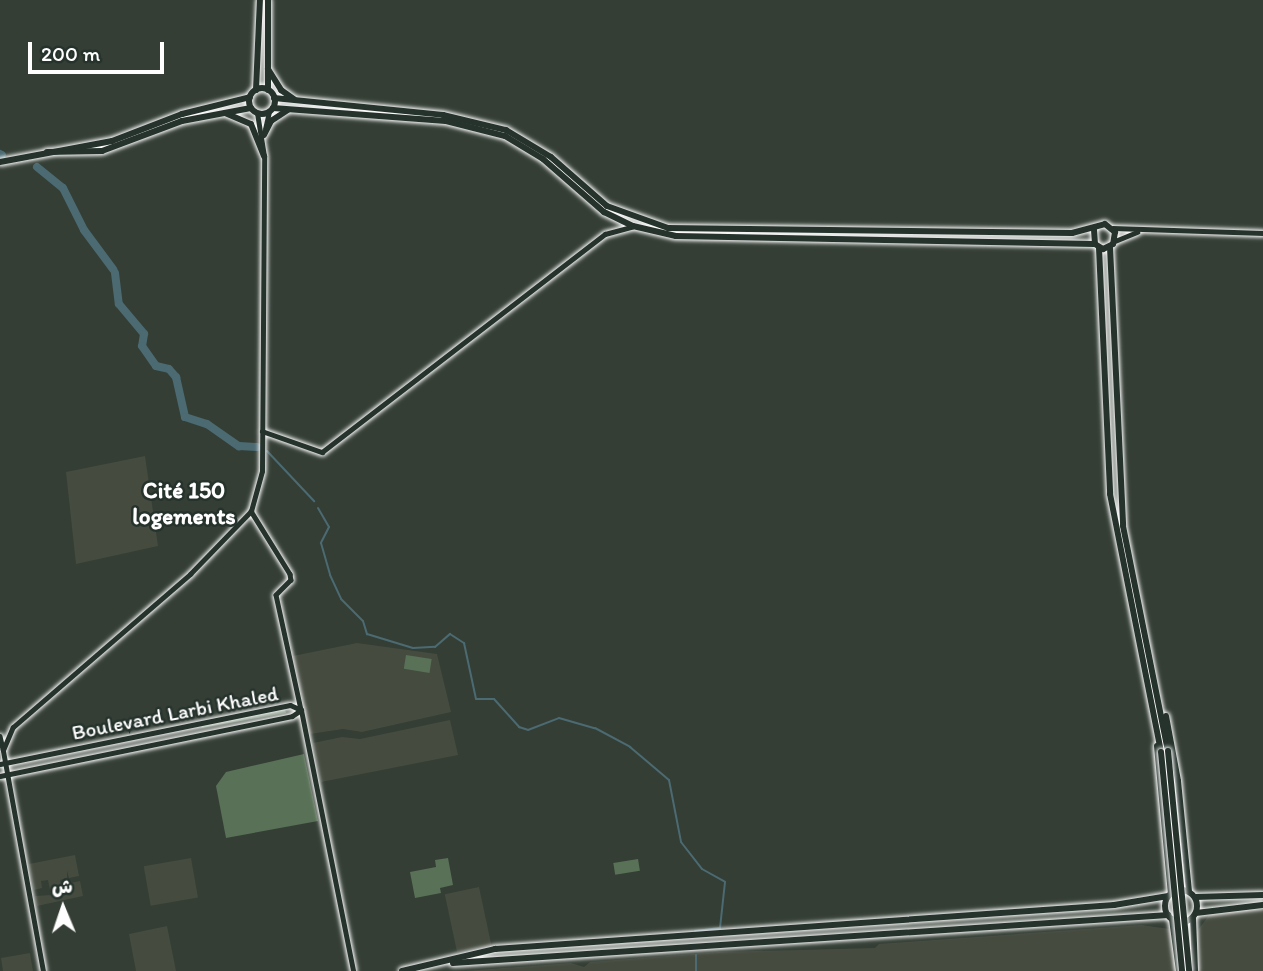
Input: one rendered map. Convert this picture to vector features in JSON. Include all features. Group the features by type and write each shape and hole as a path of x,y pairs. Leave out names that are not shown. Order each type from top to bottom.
{"main road":[{"path":"0,162 112,141 183,114 250,97 257,90 260,0"},
{"path":"268,0 266,64 268,90 274,98 297,105 446,121 505,136 543,159 595,206 633,226 703,238 1097,246 1113,244"},
{"path":"266,64 281,90 297,105"},
{"path":"242,100 257,78"},
{"path":"257,90 268,90"},
{"path":"250,97 264,137"},
{"path":"43,971 3,776 3,750 13,727 190,573 251,511 262,471 264,137 274,98"},
{"path":"264,137 278,115 297,105"},
{"path":"47,152 116,148 166,127 219,113 271,110 297,105 443,115 506,130 551,157 607,206 668,228 1072,233 1094,230 1105,225 1113,228 1123,527 1165,751 1189,971"},
{"path":"219,113 251,124 264,156"},
{"path":"1094,230 1110,494 1157,706 1178,781 1189,891 1195,897 1263,895"},
{"name":"Boulevard Larbi Khaled","path":"2,764 290,705 300,710 292,716 3,776"},
{"path":"1157,706 1170,917 1180,971"},
{"path":"300,710 354,971"},
{"path":"1165,751 1180,971"},
{"path":"402,971 495,949 1114,905 1189,891"},
{"path":"1195,897 1195,971"},
{"path":"427,965 540,955 1194,916 1263,905"},
{"path":"540,945 540,955"}],"street":[{"path":"262,431 321,452 605,234 633,226"},
{"path":"1113,228 1263,233"},
{"path":"1113,244 1141,231"},
{"path":"251,511 290,574 291,580 276,595 300,710"},
{"path":"0,736 3,750"}],"shaded area":[{"path":"145,456 158,546 76,564 66,472"},
{"path":"357,643 437,654 451,712 362,732 343,729 310,734 293,656"},
{"path":"450,720 458,755 321,782 313,743 342,737 360,739"},
{"path":"75,855 79,876 69,878 67,871 67,878 60,880 61,885 80,881 83,896 37,906 35,896 51,895 48,880 41,881 42,888 34,890 29,864"},
{"path":"191,858 198,897 151,906 144,866"},
{"path":"479,887 491,945 457,952 445,894"},
{"path":"1263,910 1263,971 465,971 571,963 584,967 590,962 719,952 875,948 879,944 1141,925 1170,929 1173,938 1193,937 1209,915"},
{"path":"167,926 176,971 136,971 129,934"},
{"path":"30,953 33,971 3,971 1,958"}],"green space":[{"path":"406,655 432,659 429,673 404,669"},
{"path":"285,709 286,713 201,728 202,726"},
{"path":"304,754 318,821 226,838 216,786 226,772"},
{"path":"448,858 453,885 440,888 441,893 415,898 410,872 436,867 435,860"},
{"path":"638,859 640,871 615,875 613,863"}],"waterway":[{"path":"37,167 63,188 84,230 113,269"},
{"path":"115,273 119,304 144,334 142,346 156,366 169,369 176,377 185,417 207,424 239,446 257,447"},
{"path":"267,451 314,501"},
{"path":"318,508 329,527 321,543 330,575 341,599 363,621 367,634 413,648 435,647 450,634 464,643 476,699 494,699 519,727 528,730 559,718 595,728 630,747 669,780 681,842 702,869 725,882 720,928 695,931"},
{"path":"696,955 696,971"}],"district":[{"name":"Cité 150 logements","path":"184,503"}]}
